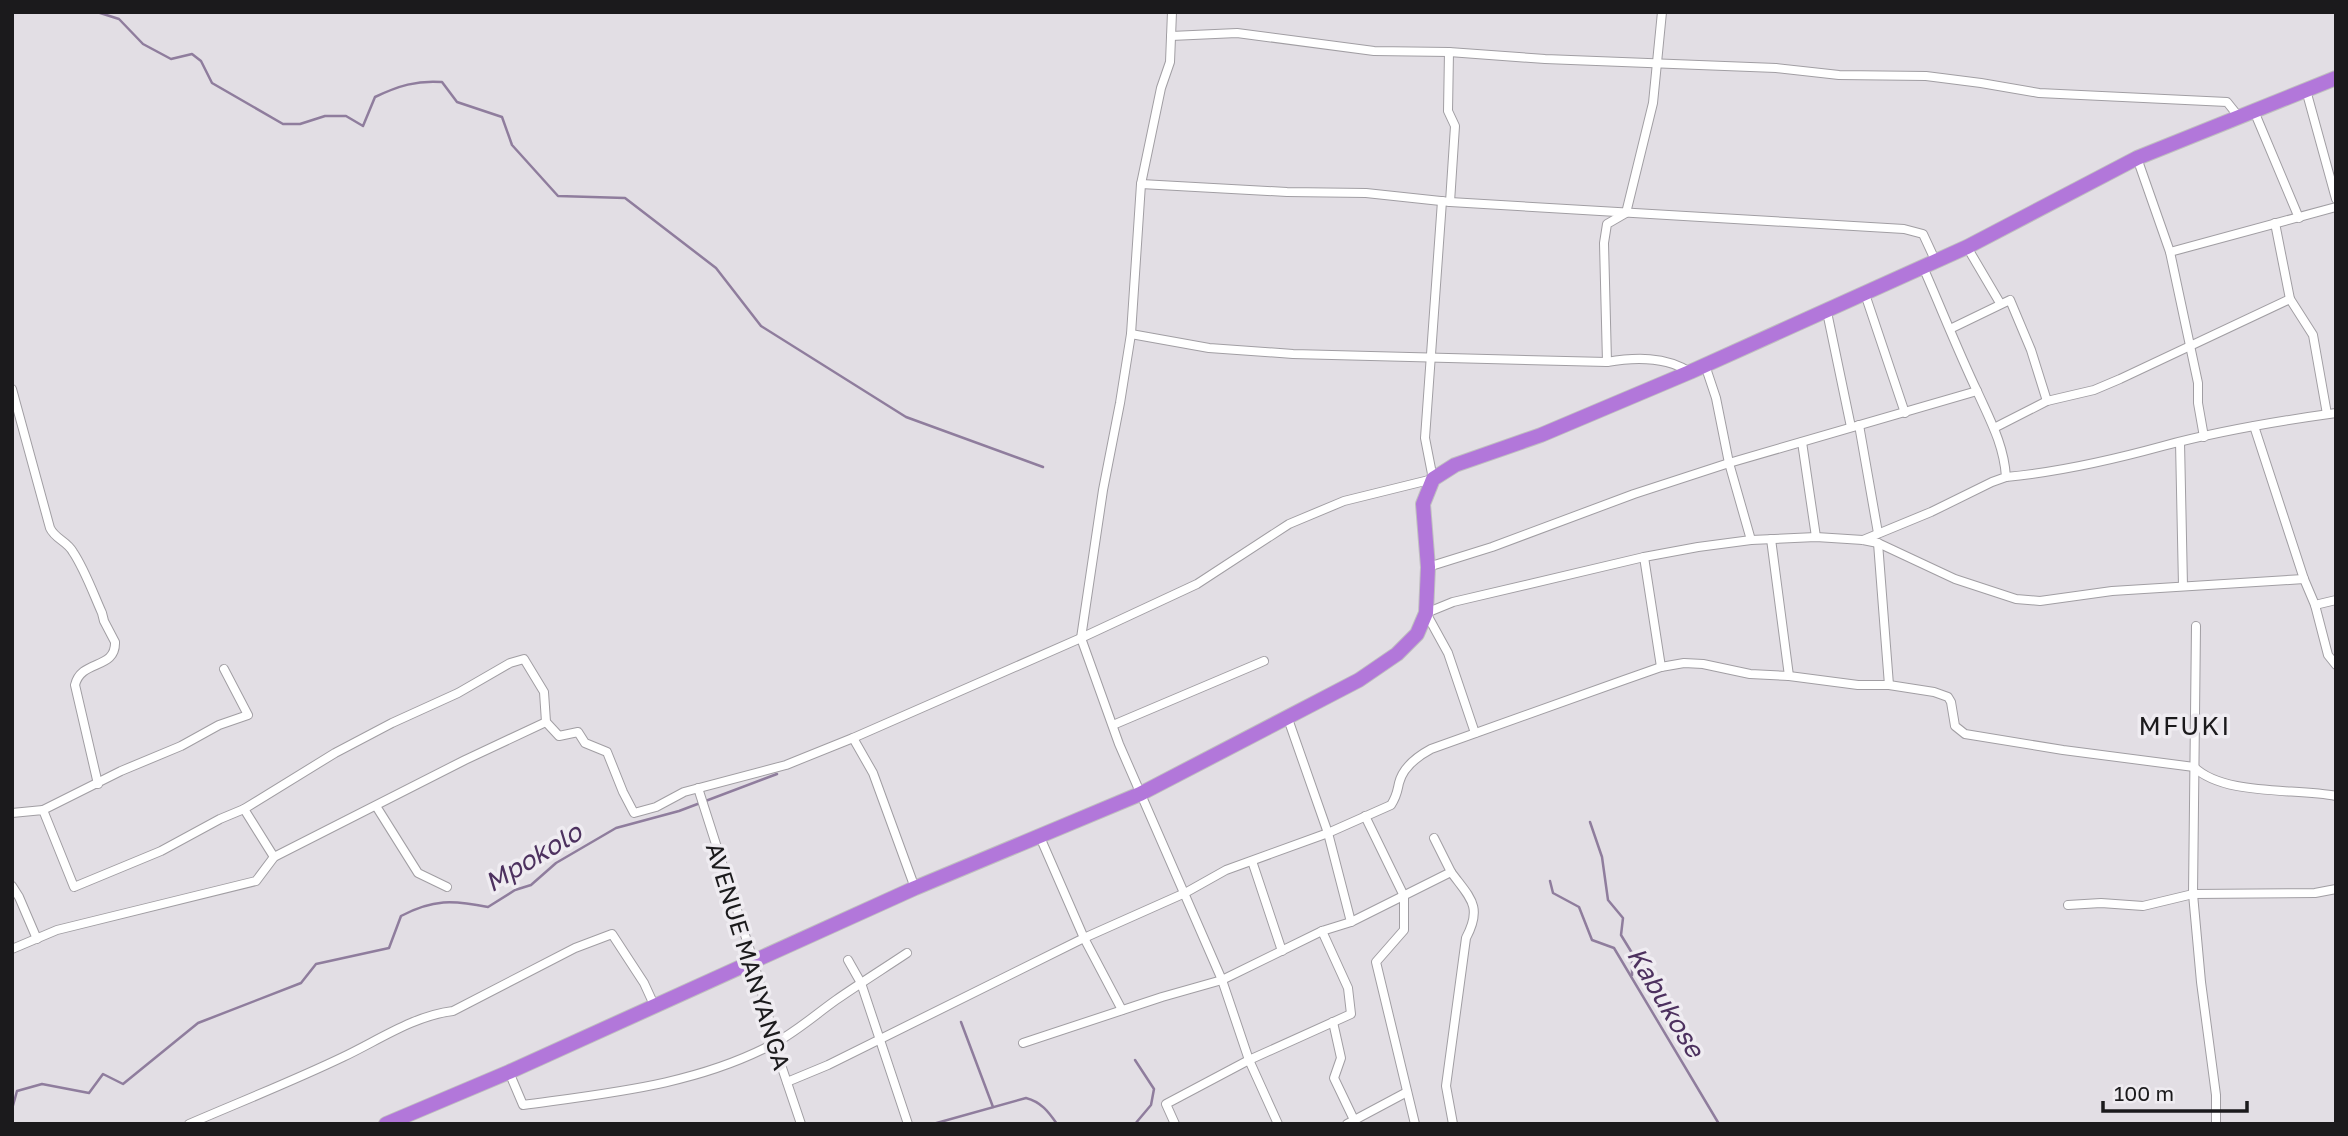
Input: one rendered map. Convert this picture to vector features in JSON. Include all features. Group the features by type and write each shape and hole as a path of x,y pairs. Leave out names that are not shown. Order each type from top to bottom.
{"highway":[{"path":"389,1123 754,963 915,888 1140,794 1359,680 1397,654 1417,634 1426,613 1428,567 1423,504 1433,479 1455,465 1541,435 1827,312 1968,247 2137,158 2336,78"}],"street":[{"path":"1172,12 1170,62 1160,88 1141,184 1131,334 1103,490 1081,638 1119,744 1222,980 1249,1060 1278,1124"},
{"path":"1607,362 1604,243 1607,224 1626,212 1654,103 1662,12"},
{"path":"1171,36 1237,33 1374,51 1449,52 1776,68 1839,75 1948,78 2039,93 2227,102 2239,117"},
{"path":"43,810 74,887 161,851 244,809 335,753 391,723 524,659 544,692 546,722 559,736 578,732 585,743 607,752 622,792 634,813 656,807 684,792 786,765 853,738 1197,584 1289,524 1344,501 1433,479 1425,438 1455,126 1448,110 1449,52"},
{"path":"2306,90 2336,199"},
{"path":"2254,111 2299,218"},
{"path":"2137,158 2170,252 2198,383 2198,403 2204,437"},
{"path":"1141,184 1287,192 1366,192 1446,202 1904,229 1923,234 1950,329 1996,427 2006,477"},
{"path":"2170,252 2336,207"},
{"path":"1475,733 1448,653 1426,613 1453,602 1644,557 1751,540 1878,538 2006,477 2036,474 2140,453 2254,426 2331,414 2313,335 2290,299 2275,223"},
{"path":"1968,247 2000,303"},
{"path":"1865,294 1905,413"},
{"path":"1996,427 2047,401 2094,390 2148,367 2290,299"},
{"path":"1950,329 2010,300 2031,350 2047,401"},
{"path":"1827,312 1855,426 1878,538 1889,685"},
{"path":"1131,334 1209,348 1293,354 1607,362 1649,359 1678,364 1690,372"},
{"path":"1704,365 1716,398 1751,540"},
{"path":"12,389 52,534 67,544 75,554 115,642 113,654 83,670 75,685 98,784"},
{"path":"1428,567 1730,463 1977,391"},
{"path":"2254,426 2315,605 2328,655 2336,665"},
{"path":"1802,442 1816,537"},
{"path":"2180,442 2183,586"},
{"path":"1878,538 1955,579 2016,599 2040,601 2112,591 2304,579"},
{"path":"1771,539 1789,676"},
{"path":"1644,557 1661,667"},
{"path":"2315,605 2336,600"},
{"path":"2196,626 2193,894 2216,1095 2216,1124"},
{"path":"1114,725 1264,660"},
{"path":"787,1082 828,1065 1084,937 1185,893 1226,870 1328,833 1391,804 1398,796 1399,780 1406,768 1421,755 1661,667 1684,663 1703,664 1750,674 1858,685 1889,685 1934,692 1948,697 1955,726 1965,734 2194,767 2204,776 2247,788 2336,796"},
{"path":"12,813 43,810 121,771 181,746 219,725 248,715 224,669"},
{"path":"1287,716 1328,833 1351,922"},
{"path":"12,949 57,930 256,881 274,857 546,722"},
{"path":"853,738 873,773 915,888"},
{"name":"AVENUE MANYANGA","path":"698,788 754,963 774,1044 801,1124"},
{"path":"376,806 418,873 447,887"},
{"path":"244,809 274,857"},
{"path":"1365,816 1404,896 1404,930 1376,962 1415,1124"},
{"path":"1041,837 1084,937 1122,1010"},
{"path":"1434,838 1451,872 1473,902 1475,923 1466,939 1446,1086 1453,1124"},
{"path":"1252,861 1282,951"},
{"path":"1023,1043 1222,980 1322,931 1351,922 1451,872"},
{"path":"12,886 37,939"},
{"path":"2068,905 2101,903 2143,906 2193,894 2315,893 2336,889"},
{"path":"1175,1124 1166,1104 1249,1060 1351,1014 1348,988 1322,931"},
{"path":"189,1124 344,1057 400,1028 436,1013 453,1011 575,947 612,934 644,983 655,1007"},
{"path":"509,1072 523,1105 643,1089 712,1070 774,1044 907,953"},
{"path":"848,960 861,983 908,1124"},
{"path":"1333,1022 1341,1058 1334,1079 1353,1123 1407,1092"}],"waterway":[{"path":"97,12 119,19 143,44 171,59 192,54 201,61 212,83 283,124 300,124 325,116 346,116 363,126 375,97 408,85 442,82 457,102 502,117 512,145 558,196 625,198 716,268 761,326 906,417 1043,467"},
{"name":"Mpokolo","path":"12,1109 17,1091 42,1084 89,1093 103,1074 123,1084 198,1023 301,983 316,964 389,948 401,916 412,910 443,903 488,907 515,890 531,885 556,863 616,828 679,811 777,774"},
{"path":"1590,822 1602,857 1608,900 1623,918 1621,935 1632,953 1632,975"},
{"name":"Kabukose","path":"1550,881 1553,893 1579,907 1592,940 1614,948 1719,1124"},
{"path":"961,1022 993,1107"},
{"path":"1135,1060 1154,1089 1151,1105 1135,1124"},
{"path":"933,1124 1026,1098 1044,1108 1057,1124"}],"district":[{"name":"MFUKI","path":"2185,725"}]}
